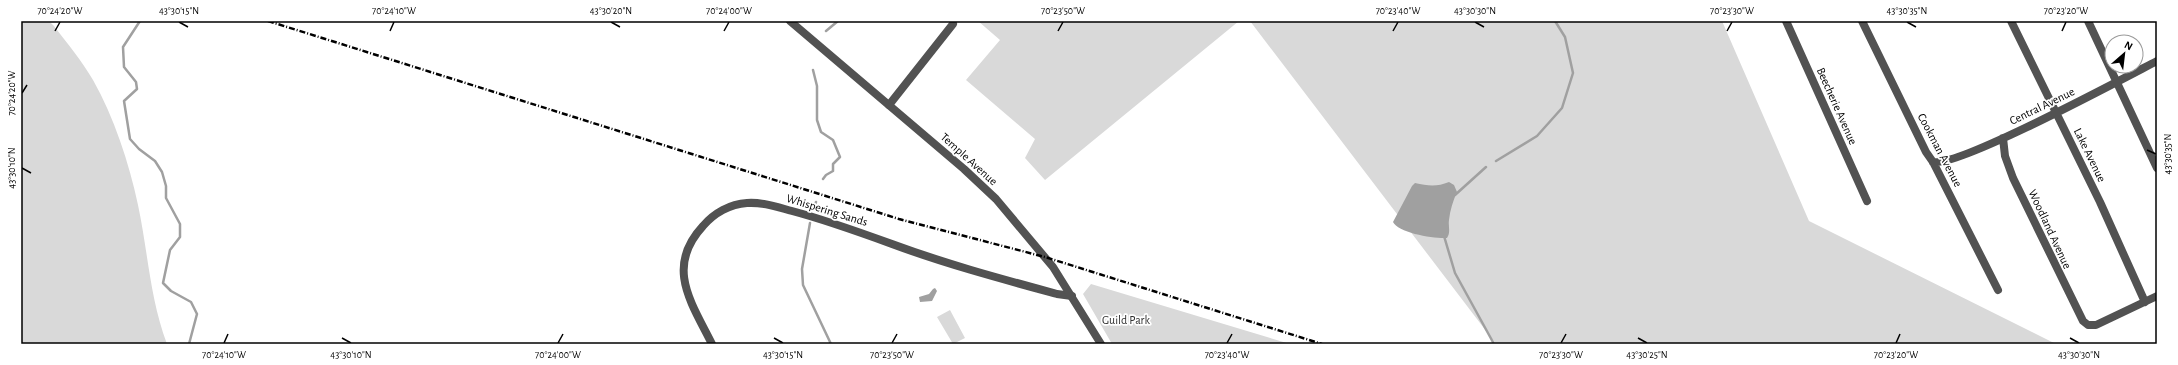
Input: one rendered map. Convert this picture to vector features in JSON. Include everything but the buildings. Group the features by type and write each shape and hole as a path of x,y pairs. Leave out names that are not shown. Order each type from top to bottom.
{"street":[{"name":"Temple Avenue","path":"790,21 964,169 996,199 1053,267 1102,344"},
{"name":"Beecherie Avenue","path":"1786,21 1866,201"},
{"name":"Cookman Avenue","path":"1862,21 1926,152 1933,162 1998,290"},
{"name":"Lake Avenue","path":"2011,21 2145,302"},
{"path":"2088,21 2118,81 2157,168"},
{"path":"889,105 953,24"},
{"name":"Central Avenue","path":"1933,162 1947,161 2003,138 2056,113 2157,61"},
{"name":"Woodland Avenue","path":"2003,138 2003,150 2007,164 2038,232 2080,316 2088,325 2101,323 2145,302"},
{"name":"Whispering Sands","path":"712,344 686,289 682,272 684,258 692,241 707,222 724,209 748,203 765,204 830,221 893,244 976,271 1057,294 1072,296"},
{"path":"2145,302 2157,296"}],"green space":[{"path":"21,21 49,21 54,26 89,73 108,109 120,141 134,189 153,293 161,327 167,344 21,344"},
{"path":"978,21 1239,21 1045,180 1025,158 1035,139 966,80 1000,40"},
{"path":"1250,21 1722,21 1809,221 2056,344 1496,344"},
{"name":"Guild Park","path":"1091,284 1290,344 1112,344 1083,294"},
{"path":"950,310 965,338 953,344 937,317"}],"shaded area":[{"path":"1449,182 1454,185 1457,192 1450,213 1449,234 1447,238 1417,234 1396,226 1393,222 1415,183 1432,186"},
{"path":"935,288 937,291 932,301 920,302 919,297 929,294"}],"waterway":[{"path":"140,21 123,47 124,67 136,82 137,89 124,101 130,139 139,149 155,161 162,172 166,186 166,198 180,224 180,237 170,250 163,283 171,291 191,302 197,314 189,344"},
{"path":"826,31 838,21"},
{"path":"1496,161 1537,136 1562,108 1573,73 1565,37 1555,21"},
{"path":"813,70 817,86 817,120 821,132 833,140 840,157 833,164 833,171 826,175 823,179"},
{"path":"1455,195 1486,167"},
{"path":"813,209 816,202"},
{"path":"810,223 802,269 803,285 831,344"},
{"path":"1444,236 1455,273 1494,344"}],"railway":[{"path":"268,21 899,219 1045,257 1322,344"}]}
